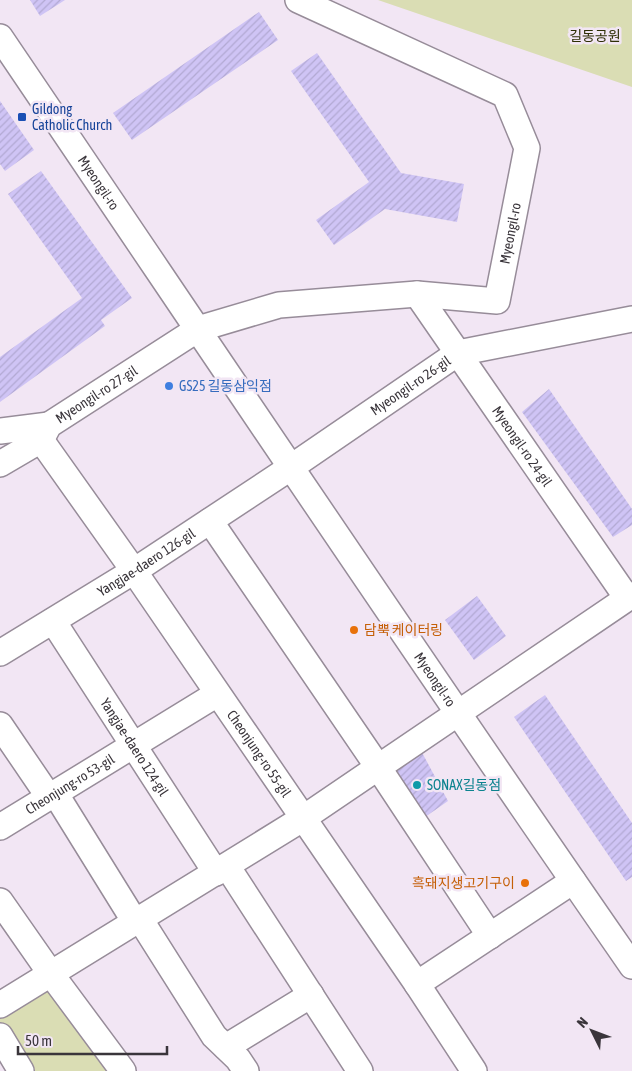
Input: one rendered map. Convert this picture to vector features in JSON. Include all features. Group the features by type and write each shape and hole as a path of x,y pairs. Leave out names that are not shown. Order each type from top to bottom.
{"street":[{"name":"Myeongil-ro","path":"198,329 279,305 416,294 497,302 527,148 505,95 298,0"},
{"name":"Myeongil-ro","path":"0,36 290,468 632,966"},
{"name":"Myeongil-ro 24-gil","path":"416,294 630,597 458,712"},
{"name":"Myeongil-ro 26-gil","path":"290,468 458,353 632,319"},
{"name":"Myeongil-ro 27-gil","path":"0,464 198,329"},
{"path":"0,430 45,432"},
{"name":"Cheonjung-ro 55-gil","path":"45,432 134,571 416,984 470,1069"},
{"name":"Yangjae-daero 126-gil","path":"3,646 53,621 134,571 290,468"},
{"path":"210,521 378,767 490,936"},
{"name":"Yangjae-daero 124-gil","path":"53,621 133,745 310,995 360,1071"},
{"name":"Cheonjung-ro 53-gil","path":"0,827 217,694"},
{"path":"0,1005 302,819 458,712"},
{"path":"0,725 52,795 214,1036 246,1071"},
{"path":"416,984 573,881"},
{"path":"0,901 123,1071"},
{"path":"226,1047 310,995"},
{"path":"0,1036 21,1071"}],"green space":[{"name":"길동공원","path":"378,0 632,0 632,87"},
{"path":"47,989 108,1071 28,1071 0,1024 0,1012"}],"building":[{"path":"30,0 65,0 40,16"},
{"path":"259,12 278,40 132,140 113,113"},
{"path":"317,53 401,173 464,184 457,222 385,209 334,245 316,220 369,182 291,71"},
{"path":"0,101 34,150 5,171 0,164"},
{"path":"41,171 132,298 101,320 105,326 0,402 0,357 82,298 8,194"},
{"path":"549,389 632,509 632,525 613,537 522,412"},
{"path":"477,596 506,636 474,660 445,620"},
{"path":"545,695 632,823 632,877 626,881 514,717"},
{"name":"SONAX길동점","path":"418,745 448,801 418,822 384,769"}],"place":[{"name":"Gildong Catholic Church","path":"22,117"},
{"name":"GS25 길동삼익점","path":"169,386"},
{"name":"담뿍 케이터링","path":"354,630"},
{"name":"SONAX길동점","path":"417,785"},
{"name":"흑돼지생고기구이","path":"525,883"}]}
